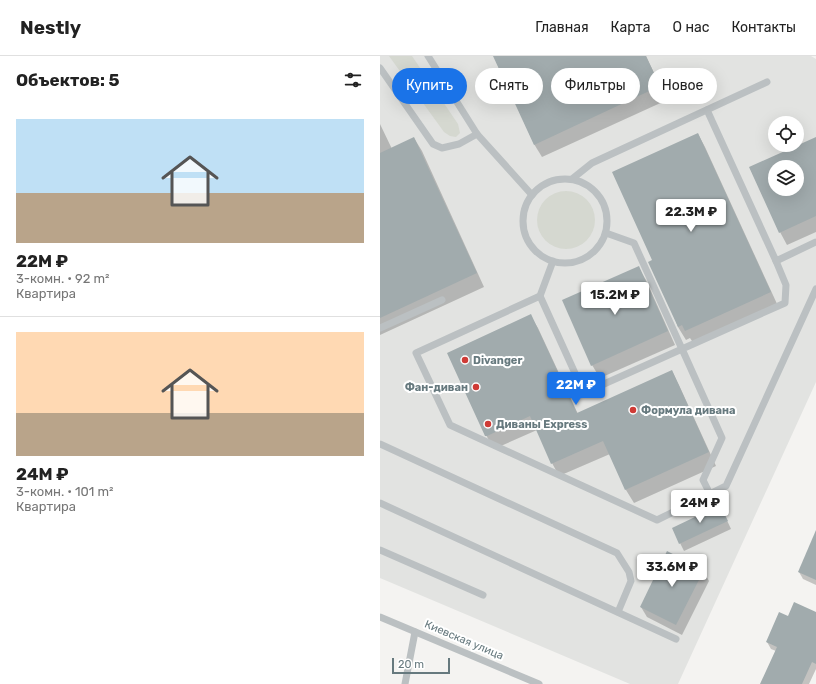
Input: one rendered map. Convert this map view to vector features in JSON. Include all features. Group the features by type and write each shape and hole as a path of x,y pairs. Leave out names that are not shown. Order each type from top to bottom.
{"street":[{"path":"428,56 477,134 532,195"},
{"path":"380,68 433,144 442,148 459,144 477,134"},
{"path":"572,179 592,163 767,82"},
{"path":"540,296 584,393 784,303 786,285 707,110"},
{"path":"566,178 572,179 587,184 596,192 602,200 606,210 608,222 606,232 594,251 586,258 575,262 564,263 543,257 535,250 528,241 524,231 523,220 529,199 536,190 555,180 566,178"},
{"path":"606,232 634,243 722,438 703,480 710,494"},
{"path":"776,261 816,242"},
{"path":"554,261 540,296 416,353 450,425 657,520 726,486 816,289"},
{"path":"380,328 442,300"},
{"path":"380,444 617,553 629,572 631,581 618,612"},
{"path":"380,503 676,640"},
{"path":"380,550 483,595"},
{"name":"Киевская улица","path":"380,617 539,684"},
{"path":"405,684 415,632"}],"shaded area":[{"path":"380,56 811,56 816,59 816,382 678,684 630,684 380,578"},
{"path":"389,56 412,56 420,68 398,68"},
{"path":"424,104 444,104 458,124 460,133 456,137 450,136 444,132"},
{"path":"566,191 577,193 587,199 593,209 595,220 593,231 587,241 577,247 566,249 555,247 545,241 539,231 537,220 539,209 545,199 555,193"}],"building":[{"path":"493,56 646,56 652,68 648,68 648,92 640,95 640,68 551,68 551,104 622,104 534,145 515,104 543,104 543,68 499,68"},
{"path":"698,133 771,292 685,331 682,325 678,327 648,262 652,260 612,172"},
{"path":"414,137 477,273 380,318 380,153"},
{"path":"816,137 816,216 779,233 749,167 782,152 804,152 804,142"},
{"path":"639,266 668,331 591,366 562,300"},
{"path":"531,314 577,413 672,370 709,452 625,490 603,441 551,464 530,416 485,436 447,353"},
{"path":"720,505 728,521 679,544 672,528"},
{"path":"816,530 816,580 798,572"},
{"path":"667,551 704,570 676,625 640,607"},
{"path":"794,602 816,612 816,664 812,662 802,684 760,684 777,647 766,642 779,612 788,616"}],"place":[{"name":"Divanger","path":"465,360"},
{"name":"Фан-диван","path":"476,387"},
{"name":"Формула дивана","path":"633,410"},
{"name":"Диваны Express","path":"488,424"}]}
